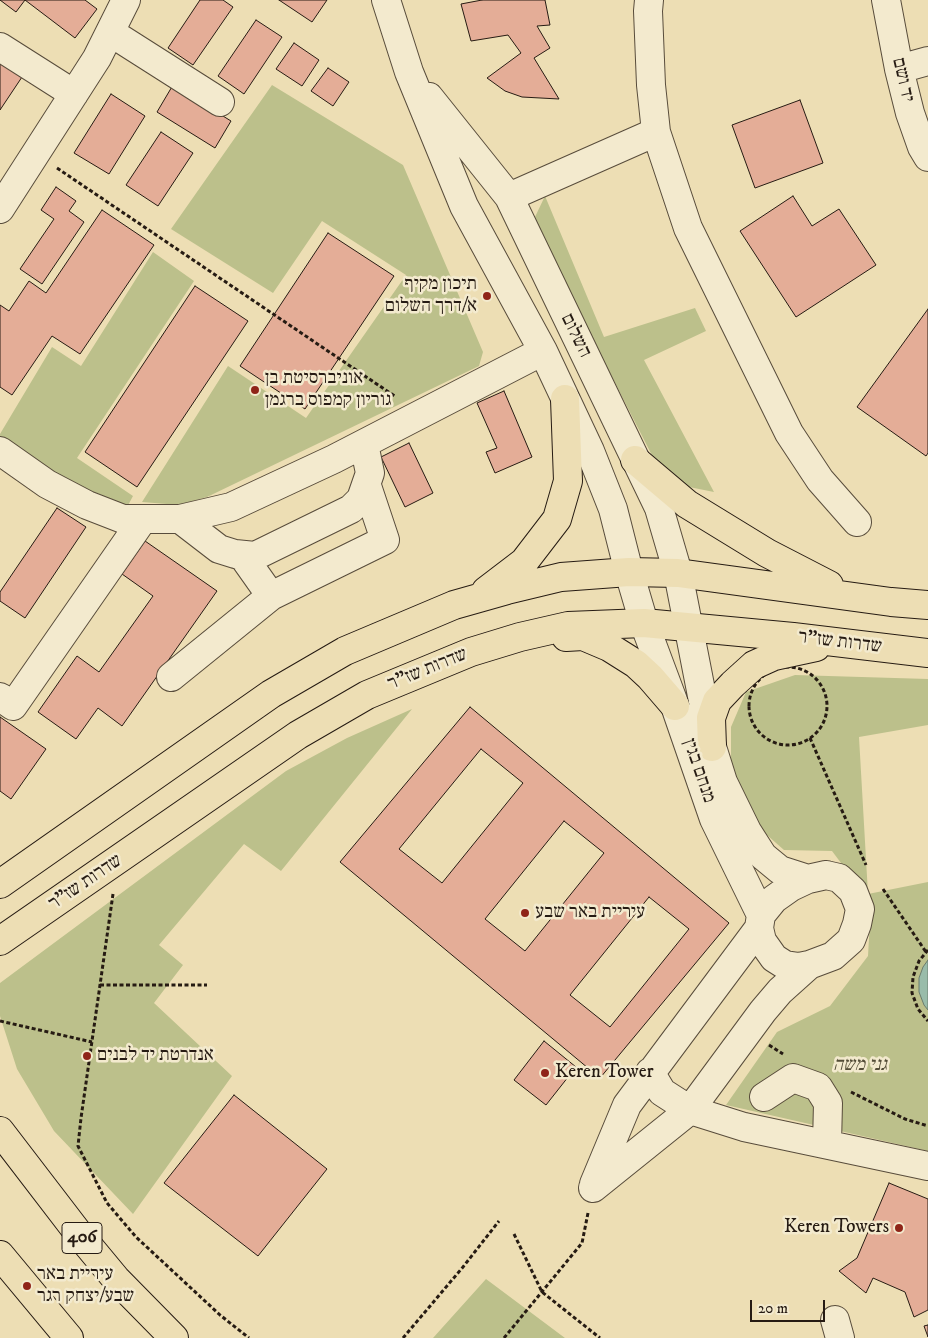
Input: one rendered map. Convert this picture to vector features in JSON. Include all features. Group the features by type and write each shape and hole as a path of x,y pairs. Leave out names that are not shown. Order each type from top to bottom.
{"main road":[{"path":"477,599 524,562 557,519 568,482 565,399"},
{"path":"635,460 687,504 767,553 848,595"},
{"path":"0,884 271,694 345,651 454,605 562,577 629,572 678,573 928,605"},
{"name":"שדרות שז\"ר","path":"0,942 118,862 298,735 367,695 471,652 509,640 568,626 644,623 689,626 928,654"},
{"path":"509,640 584,636 609,647 636,664 675,706"},
{"path":"712,747 711,718 717,701 754,665 774,656 836,643"},
{"name":"406","path":"0,1131 116,1279 174,1338"},
{"path":"0,1255 69,1338"}],"street":[{"path":"0,209 98,58 126,0"},
{"name":"השלום","path":"386,0 409,72 464,206 543,351 590,450 613,509 644,623"},
{"path":"649,0 651,85 656,132 688,228 789,433 820,480 857,522"},
{"name":"יד ושם","path":"886,0 910,113 922,147 928,157"},
{"path":"110,32 220,102"},
{"path":"0,47 74,94"},
{"path":"899,68 928,62"},
{"name":"השלום","path":"409,72 509,197 658,508 678,573 689,626"},
{"path":"509,197 656,132"},
{"path":"0,451 47,484 87,505 123,519 180,519 201,516 231,507 364,444 543,351"},
{"path":"180,519 219,549 255,556 352,510 361,499 370,473 364,444"},
{"path":"171,677 270,596 384,540 367,486"},
{"path":"0,697 13,706 143,519"},
{"path":"242,555 270,596"},
{"name":"מנחם בגין","path":"644,623 714,819 760,921"},
{"name":"מנחם בגין","path":"689,626 712,747 723,782 747,831 763,856 780,870 808,879"},
{"path":"593,1188 627,1105 774,899 791,887 808,879 826,876 839,878 853,891 860,909 851,940 833,956 799,967 786,964 774,958 762,941 760,921"},
{"path":"593,1188 690,1110 763,1011 780,991 809,965"},
{"path":"650,1072 662,1092 690,1110 744,1127 928,1166"},
{"path":"764,1097 793,1078 818,1087 828,1104 827,1144"}],"path":[{"path":"36,154 422,414"},
{"path":"777,668 803,669 815,677 823,688 827,706 825,719 818,731 810,738 797,744 784,744 771,740 760,732 751,717 749,703 752,690 760,679 777,668"},
{"path":"810,738 864,863 870,871"},
{"path":"118,862 78,1146 107,1203 136,1237 220,1315 249,1338"},
{"path":"881,887 927,951 919,962 913,977 912,993 918,1009 928,1021"},
{"path":"100,985 207,985"},
{"path":"0,1021 92,1042"},
{"path":"504,1338 582,1243 593,1188"},
{"path":"403,1338 463,1268 499,1221"},
{"path":"514,1234 542,1292 600,1338"}],"green space":[{"path":"272,85 403,165 483,352 479,366 207,497 179,505 142,502 228,366 306,418 406,275 322,221 273,293 171,229"},
{"path":"545,196 604,337 695,308 706,331 644,360 714,492 679,485 661,473 542,240 535,217"},
{"path":"153,252 194,281 77,458 133,496 126,509 70,485 0,437 0,434 52,347 81,366"},
{"name":"גני משה","path":"795,675 928,679 928,725 859,737 868,894 928,882 928,1151 726,1105 777,1032 830,1006 868,956 871,903 832,851 784,850 759,828 731,771 731,727 746,692"},
{"path":"412,709 281,871 244,844 159,945 183,965 154,1003 232,1076 133,1214 54,1131 17,1069 0,1016 0,983 286,771 347,738"},
{"path":"486,1279 565,1338 433,1338"}],"shaded area":[{"path":"928,960 928,1010 919,992 919,978"}],"building":[{"path":"0,0 25,0 16,12"},
{"path":"25,0 85,0 97,9 75,38"},
{"path":"200,0 223,0 233,7 193,65 168,48"},
{"path":"279,0 327,0 312,22"},
{"path":"482,0 545,0 550,25 537,26 550,48 534,58 559,99 522,97 505,91 487,78 521,53 508,35 471,41 461,4"},
{"path":"256,20 282,37 244,94 218,76"},
{"path":"294,43 319,60 302,86 276,69"},
{"path":"0,62 22,77 0,110"},
{"path":"328,68 349,82 333,106 311,91"},
{"path":"173,85 231,121 215,148 157,112"},
{"path":"111,94 145,116 109,174 74,153"},
{"path":"800,100 823,163 755,188 732,125"},
{"path":"161,132 193,153 158,206 126,185"},
{"path":"56,187 76,201 69,211 84,222 42,284 20,269 54,219 41,210"},
{"path":"793,196 812,226 839,209 876,265 796,317 740,231"},
{"path":"102,210 154,245 80,354 52,336 12,395 0,387 0,305 9,311 29,281 46,293"},
{"path":"328,233 394,276 305,409 240,366"},
{"path":"195,286 248,321 137,487 85,452"},
{"path":"928,309 928,453 926,456 857,407"},
{"path":"504,391 532,457 495,473 486,452 497,448 477,403"},
{"path":"409,443 433,493 405,507 381,457"},
{"path":"57,508 86,527 25,618 0,601 0,592"},
{"path":"145,541 217,591 122,726 98,708 76,739 38,712 77,656 99,672 153,596 122,574"},
{"path":"470,707 729,923 600,1078 340,862","holes":["481,749 523,783 442,883 399,849","564,821 604,853 525,951 485,919","649,897 689,929 610,1027 570,995"]},
{"path":"0,717 46,749 11,799 0,791"},
{"name":"Keren Tower","path":"544,1041 576,1067 546,1105 514,1080"},
{"path":"234,1095 327,1169 258,1256 164,1183"},
{"name":"Keren Towers","path":"889,1183 928,1199 928,1310 914,1317 905,1292 873,1278 866,1293 839,1271 857,1258"},
{"path":"928,1325 928,1337 924,1326"}],"place":[{"name":"תיכון מקיף א/דרך השלום","path":"487,296"},
{"name":"אוניברסיטת בן גוריון קמפוס ברגמן","path":"255,390"},
{"name":"עיריית באר שבע","path":"525,913"},
{"name":"אנדרטת יד לבנים","path":"87,1056"},
{"name":"Keren Tower","path":"545,1073"},
{"name":"Keren Towers","path":"899,1228"},
{"name":"עיריית באר שבע/יצחק רגר","path":"27,1286"}]}
